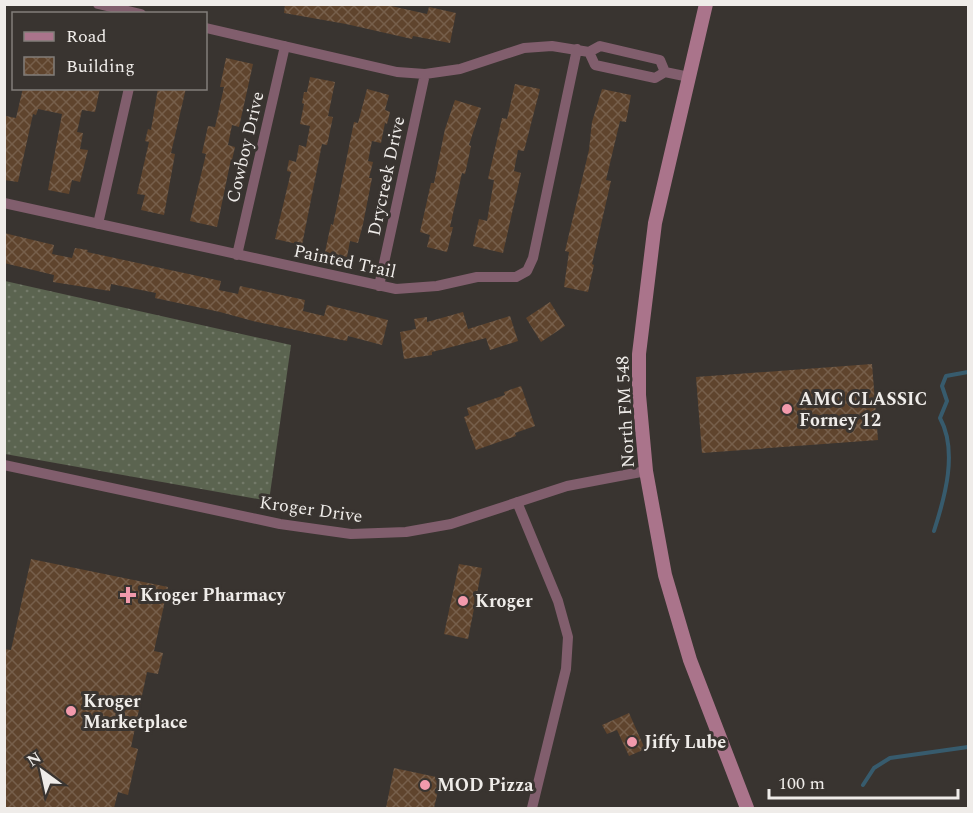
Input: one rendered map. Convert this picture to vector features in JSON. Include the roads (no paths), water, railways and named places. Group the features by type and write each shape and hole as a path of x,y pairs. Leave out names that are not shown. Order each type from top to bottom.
{"main road":[{"name":"North FM 548","path":"706,4 655,223 639,354 639,395 646,471 658,545 676,616 747,808"}],"street":[{"path":"99,4 133,12"},
{"path":"207,28 397,72 425,74 460,69 524,48 552,46 589,52 600,46 660,60 665,72"},
{"name":"Cowboy Drive","path":"237,255 285,46"},
{"name":"Painted Trail","path":"4,203 396,289 422,288 471,278 516,277 527,271 532,258 577,49"},
{"path":"589,52 595,65 655,78 665,72 689,76"},
{"name":"Drycreek Drive","path":"379,286 425,74"},
{"path":"98,224 129,90"},
{"name":"Kroger Drive","path":"4,465 280,524 351,534 406,532 432,528 485,515 567,486 646,471"},
{"path":"517,502 558,601 568,637 566,669 532,808"}],"waterway":[{"path":"934,531 942,504 949,459 945,431 940,418 947,401 942,386 946,376 968,372"},
{"path":"863,785 874,768 890,758 968,747"}],"place":[{"name":"AMC CLASSIC Forney 12","path":"787,409"},
{"name":"Kroger Pharmacy","path":"128,595"},
{"name":"Kroger","path":"463,601"},
{"name":"Kroger Marketplace","path":"71,711"},
{"name":"Jiffy Lube","path":"632,742"},
{"name":"MOD Pizza","path":"425,785"}]}
